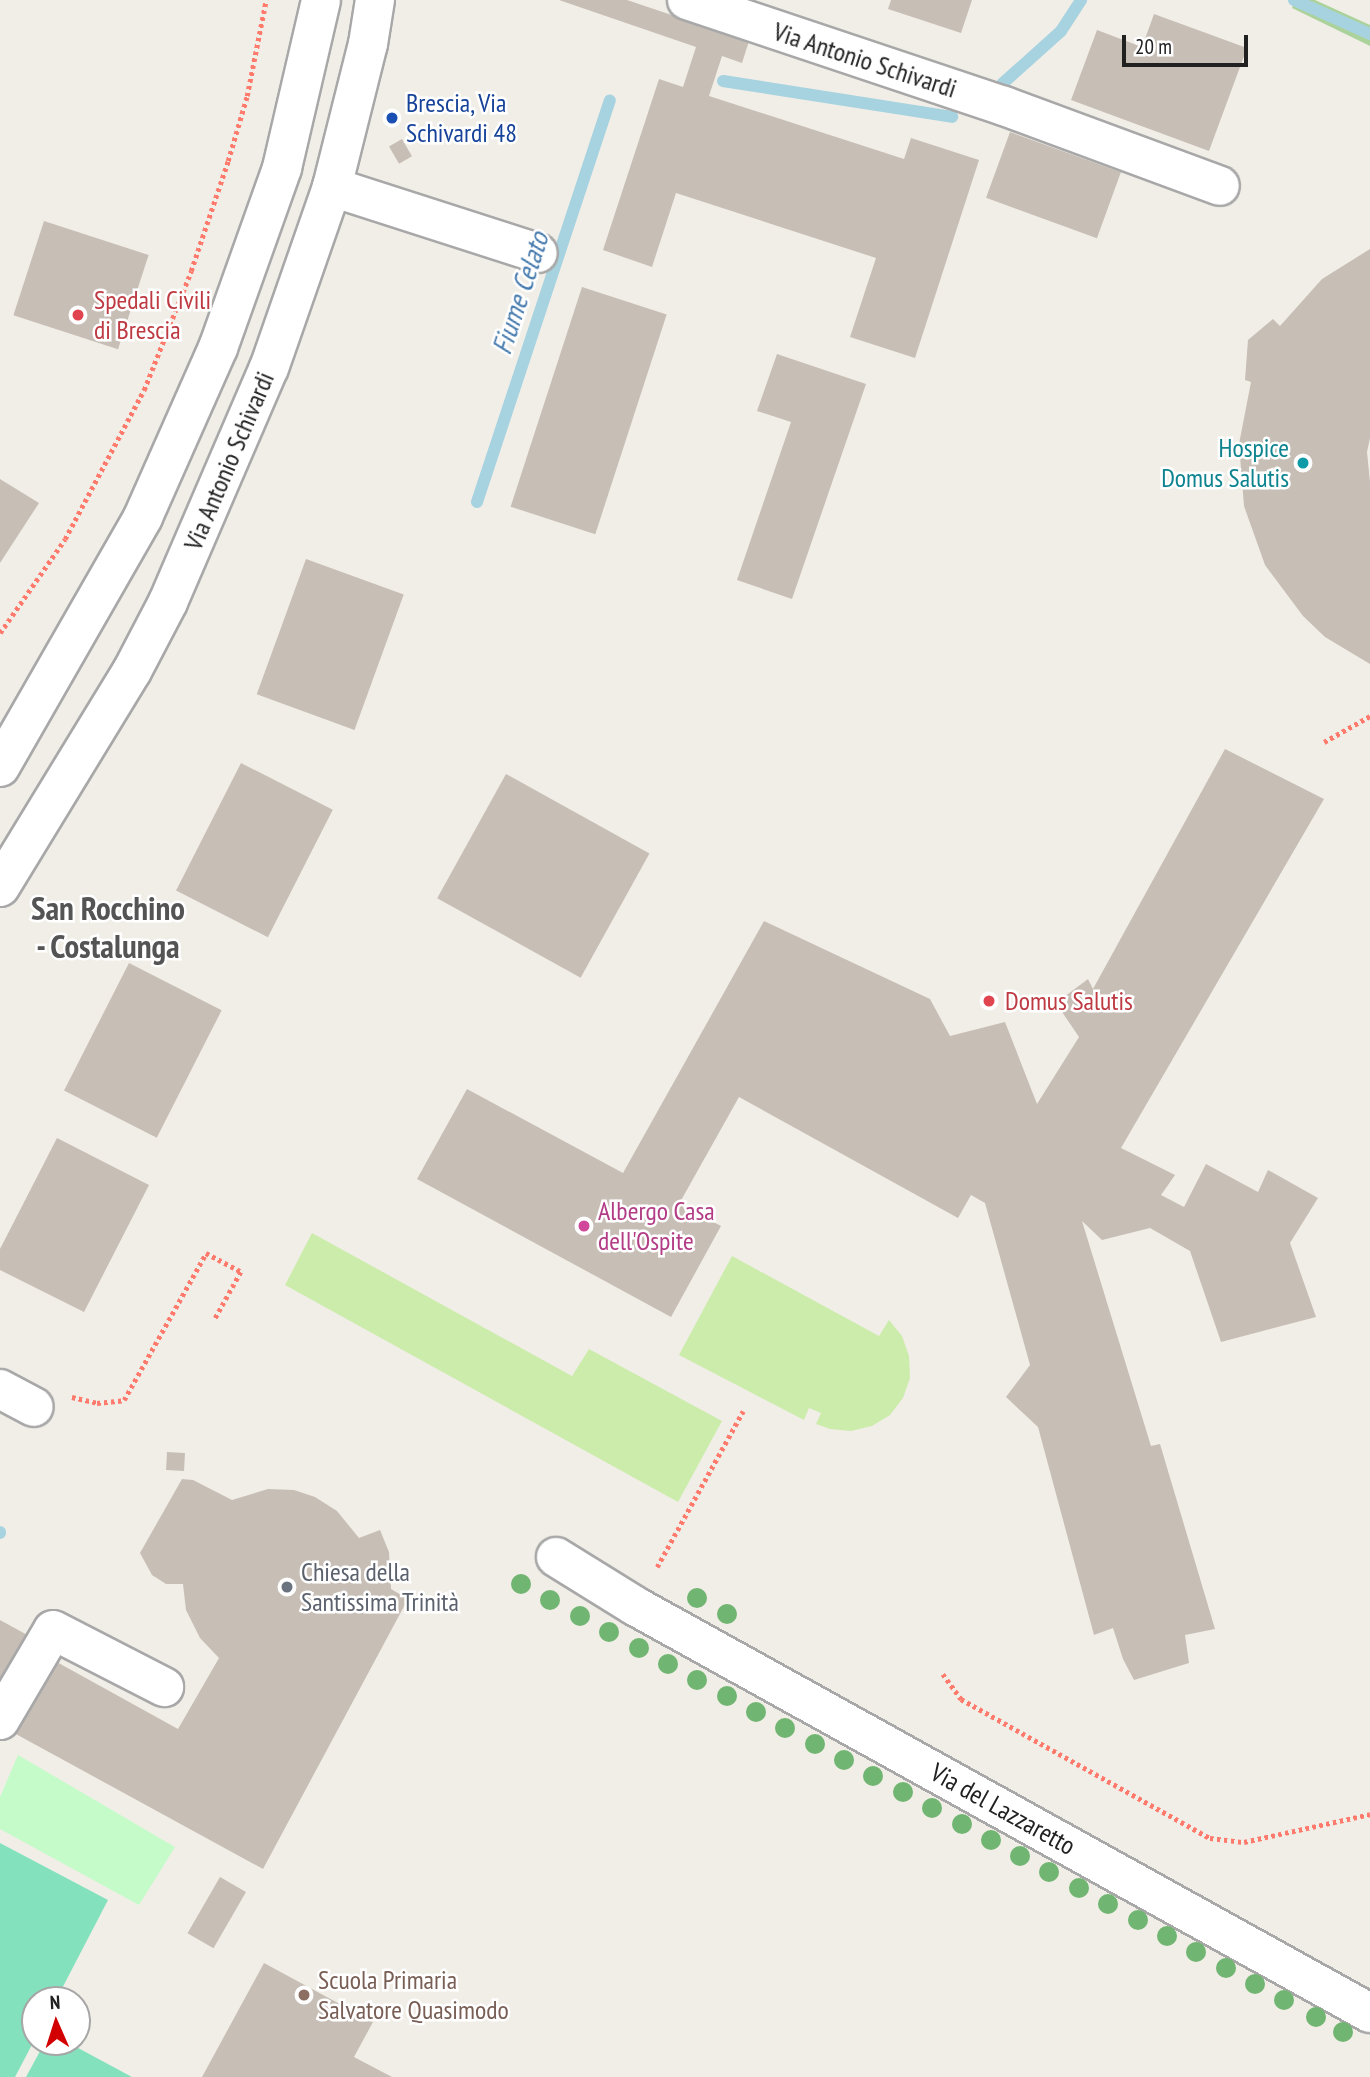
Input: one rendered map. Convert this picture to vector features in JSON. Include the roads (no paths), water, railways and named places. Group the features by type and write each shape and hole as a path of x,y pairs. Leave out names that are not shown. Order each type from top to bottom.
{"street":[{"name":"Via Antonio Schivardi","path":"0,767 143,517 218,348 282,168 321,0"},
{"name":"Via Antonio Schivardi","path":"0,887 132,671 168,603 269,368 332,187 368,44 375,0"},
{"name":"Via Antonio Schivardi","path":"687,0 1004,106 1220,186"},
{"path":"332,187 538,253"},
{"path":"0,1389 34,1407"},
{"name":"Via del Lazzaretto","path":"556,1557 635,1606 1370,2012"},
{"path":"0,1720 53,1630 164,1687"}],"waterway":[{"path":"1002,84 1061,31 1081,0"},
{"path":"1294,0 1370,34"},
{"path":"723,81 952,117"},
{"name":"Fiume Celato","path":"477,502 610,100"}],"place":[{"name":"Brescia, Via Schivardi 48","path":"392,118"},
{"name":"Spedali Civili di Brescia","path":"78,315"},
{"name":"Hospice Domus Salutis","path":"1303,463"},
{"name":"Domus Salutis","path":"989,1001"},
{"name":"Albergo Casa dell'Ospite","path":"584,1226"},
{"name":"Chiesa della Santissima Trinità","path":"287,1587"},
{"name":"Scuola Primaria Salvatore Quasimodo","path":"304,1995"}],"district":[{"name":"San Rocchino - Costalunga","path":"108,927"}]}
